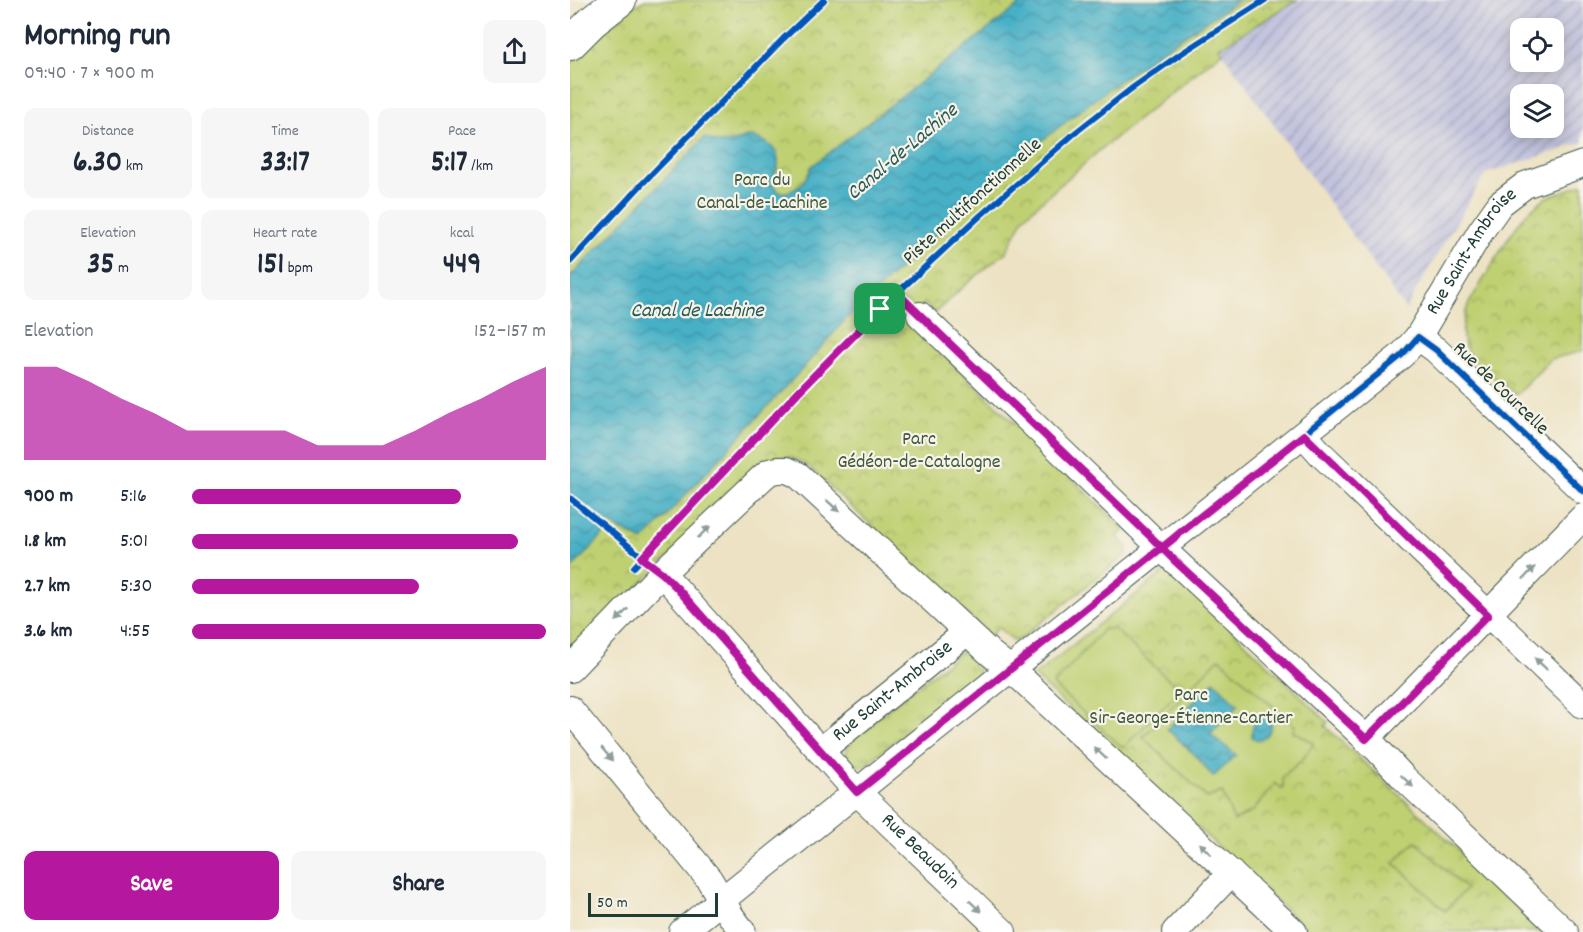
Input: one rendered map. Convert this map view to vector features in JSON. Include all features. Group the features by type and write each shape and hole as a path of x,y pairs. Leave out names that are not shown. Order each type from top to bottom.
{"main road":[{"path":"570,44 605,11 621,0"}],"street":[{"name":"Rue Saint-Ambroise","path":"682,932 1402,355 1418,337 1480,231 1500,204 1525,185 1583,164"},
{"path":"920,315 1162,548 1366,739 1565,932"},
{"name":"Rue de Courcelle","path":"1418,337 1436,350 1583,491"},
{"path":"1304,435 1583,705"},
{"path":"570,669 662,573 766,474 774,470 787,470 802,478 1294,932"},
{"path":"1366,739 1583,517"},
{"name":"Rue Beaudoin","path":"662,573 857,792 1004,932"},
{"name":"Rue Saint-Ambroise","path":"820,751 967,632"},
{"path":"570,709 709,879 743,932"},
{"path":"1175,932 1231,873"}],"shaded area":[{"path":"1297,0 1583,0 1583,142 1485,174 1406,310 1219,48"}],"green space":[{"name":"Parc du Canal-de-Lachine","path":"645,0 1297,0 1220,47 1222,52 1100,150 1025,216 1006,252 935,313 925,303 908,320 1125,530 1117,537 1127,546 1127,554 1019,640 1015,641 998,628 990,636 808,466 793,458 783,456 767,460 570,653 570,63 627,10"},
{"path":"1583,184 1583,351 1551,359 1516,395 1480,366 1465,347 1464,321 1469,303 1509,237 1526,214 1545,198"},
{"name":"Parc Sir-George-Étienne-Cartier","path":"1168,569 1328,722 1325,726 1547,932 1310,932 1034,676"},
{"path":"1104,629 1114,629 1180,690 1123,748 1053,685"},
{"path":"967,651 979,658 976,661 980,668 978,674 865,765 856,764 849,758 846,752 849,745 847,741 961,652"},
{"path":"1219,658 1295,726 1293,731 1314,743 1302,760 1283,776 1283,789 1275,783 1253,811 1234,821 1222,792 1207,798 1143,737"},
{"path":"1415,841 1466,889 1445,911 1394,863"}],"water":[{"name":"Canal de Lachine","path":"1026,0 1239,0 1159,52 1108,89 1039,143 975,198 846,319 643,541 608,523 601,531 604,534 570,570 570,277 704,138 724,143 752,137 767,143 778,157 778,167 770,182 779,192 795,189 803,182 811,167"},
{"path":"1214,681 1238,705 1210,734 1236,755 1213,777 1195,755 1167,729"},
{"path":"1266,714 1272,720 1266,736 1260,740 1252,737 1256,719"}],"cycle path":[{"path":"570,262 641,185 824,0"},
{"name":"Piste multifonctionnelle","path":"634,567 831,358 980,216 1076,132 1131,89 1265,0"},
{"path":"897,293 1162,548 1402,355 1418,337 1436,350 1583,491"},
{"path":"570,498 662,573"}],"route":[{"path":"880,309 800,390 642,558 677,588 857,792 1028,654 1150,557 1162,548 1175,538 1304,435 1488,615 1366,739 1173,559 1162,548 1151,537 897,293 880,309"}],"water label":[{"name":"Canal-de-Lachine","path":"903,153"}],"park label":[{"name":"Parc Gédéon-de-Catalogne","path":"919,452"}]}
